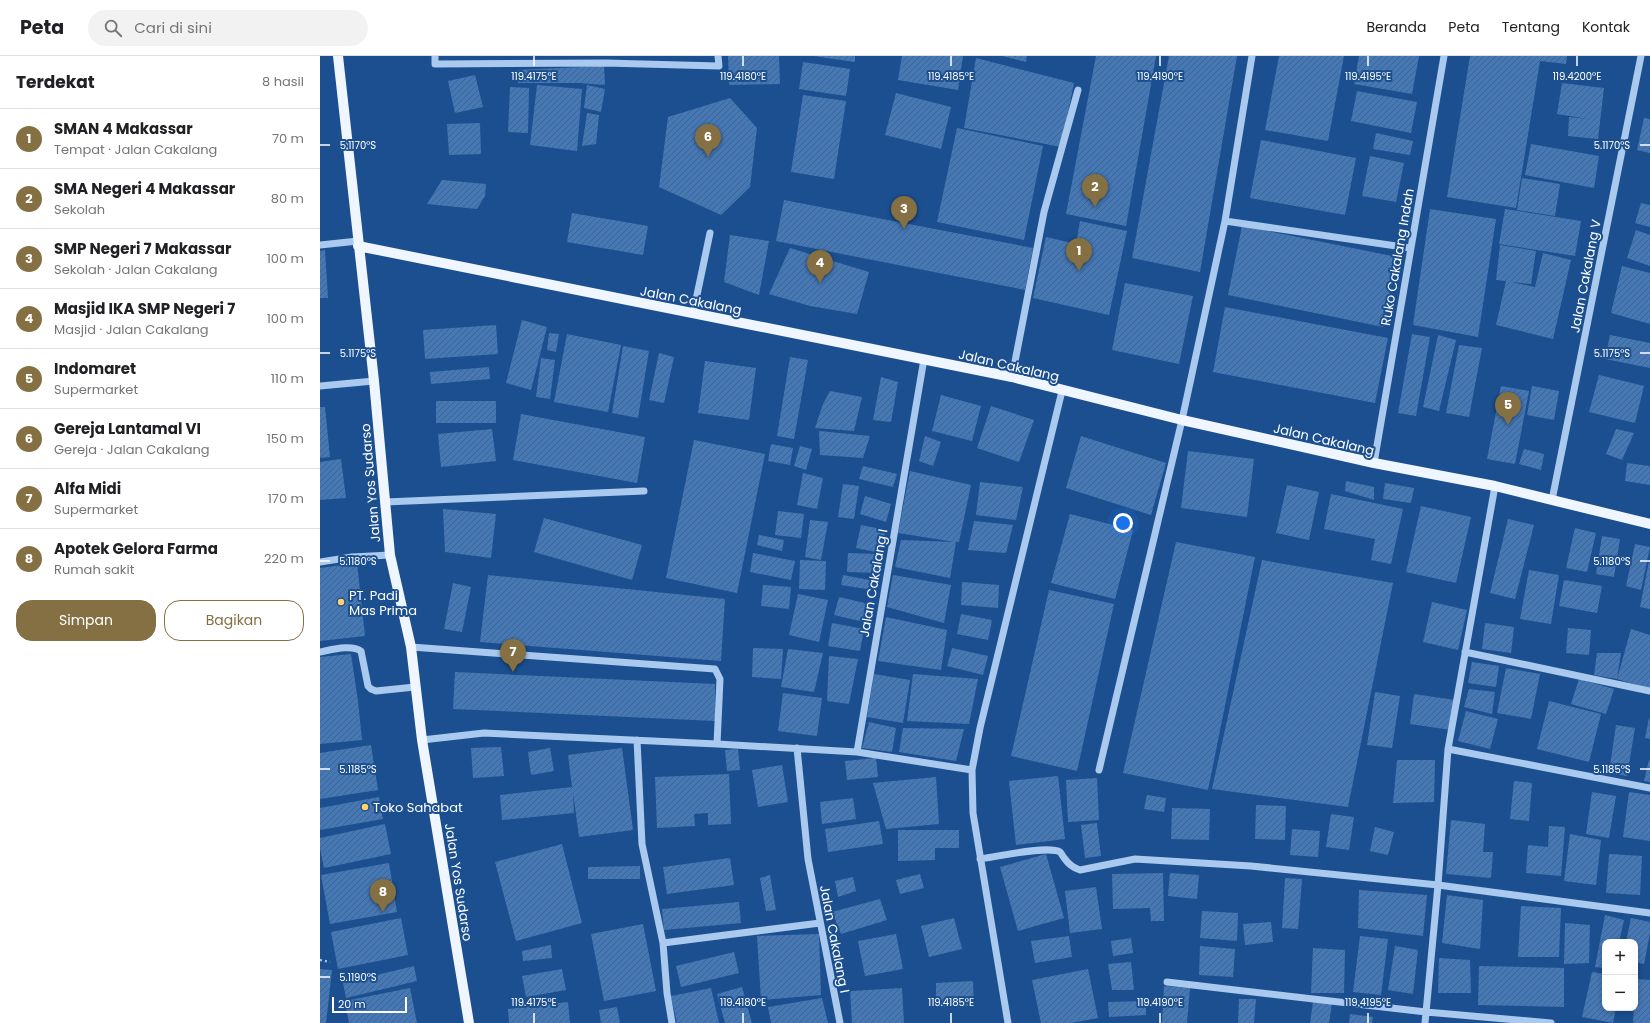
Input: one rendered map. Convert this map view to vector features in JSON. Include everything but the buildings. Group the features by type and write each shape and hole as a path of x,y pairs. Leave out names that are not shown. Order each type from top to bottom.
{"main road":[{"name":"Jalan Yos Sudarso","path":"338,56 374,381 390,555 411,647 422,740 469,1023"},
{"name":"Jalan Cakalang","path":"358,244 693,314 1012,377 1062,391 1182,420 1374,463 1495,486 1650,524"}],"street":[{"path":"435,56 435,64 605,63 719,66 718,56"},
{"path":"1099,770 1182,420 1224,221 1252,56"},
{"name":"Ruko Cakalang Indah","path":"1374,463 1444,56"},
{"name":"Jalan Cakalang V","path":"1552,500 1641,56"},
{"path":"1012,377 1044,212 1078,90"},
{"path":"1224,221 1410,248"},
{"path":"693,314 710,233"},
{"path":"320,245 358,244"},
{"name":"Jalan Cakalang I","path":"857,752 924,359"},
{"path":"320,386 374,381"},
{"path":"1008,1023 973,813 972,770 982,720 1062,391"},
{"path":"1425,1023 1438,885 1448,749 1495,486"},
{"path":"385,502 644,491"},
{"path":"320,562 352,557 390,555"},
{"path":"411,647 715,669 720,679 717,744"},
{"path":"320,652 353,648 359,650 370,689 376,691 415,687"},
{"path":"1465,652 1650,691"},
{"path":"422,740 484,733 797,748 857,752 972,770"},
{"path":"637,740 642,844 663,943 667,993 672,1023"},
{"name":"Jalan Cakalang I","path":"797,748 808,859 840,1023"},
{"path":"1448,749 1650,788"},
{"path":"980,859 1038,850 1055,850 1061,852 1066,861 1073,867 1080,870 1135,859 1251,866 1438,885 1650,913"},
{"path":"663,943 820,923"},
{"path":"1167,982 1426,1012 1551,1023"}],"path":[{"path":"320,960 330,962"}],"place":[{"name":"Gereja Lantamal VI","path":"708,157"},
{"name":"SMA Negeri 4 Makassar","path":"1095,207"},
{"name":"SMP Negeri 7 Makassar","path":"904,229"},
{"name":"SMAN 4 Makassar","path":"1079,271"},
{"name":"Masjid IKA SMP Negeri 7","path":"820,283"},
{"name":"Indomaret","path":"1508,425"},
{"name":"PT. Padi Mas Prima","path":"341,602"},
{"name":"Alfa Midi","path":"513,672"},
{"name":"Toko Sahabat","path":"365,807"},
{"name":"Apotek Gelora Farma","path":"383,912"}]}
